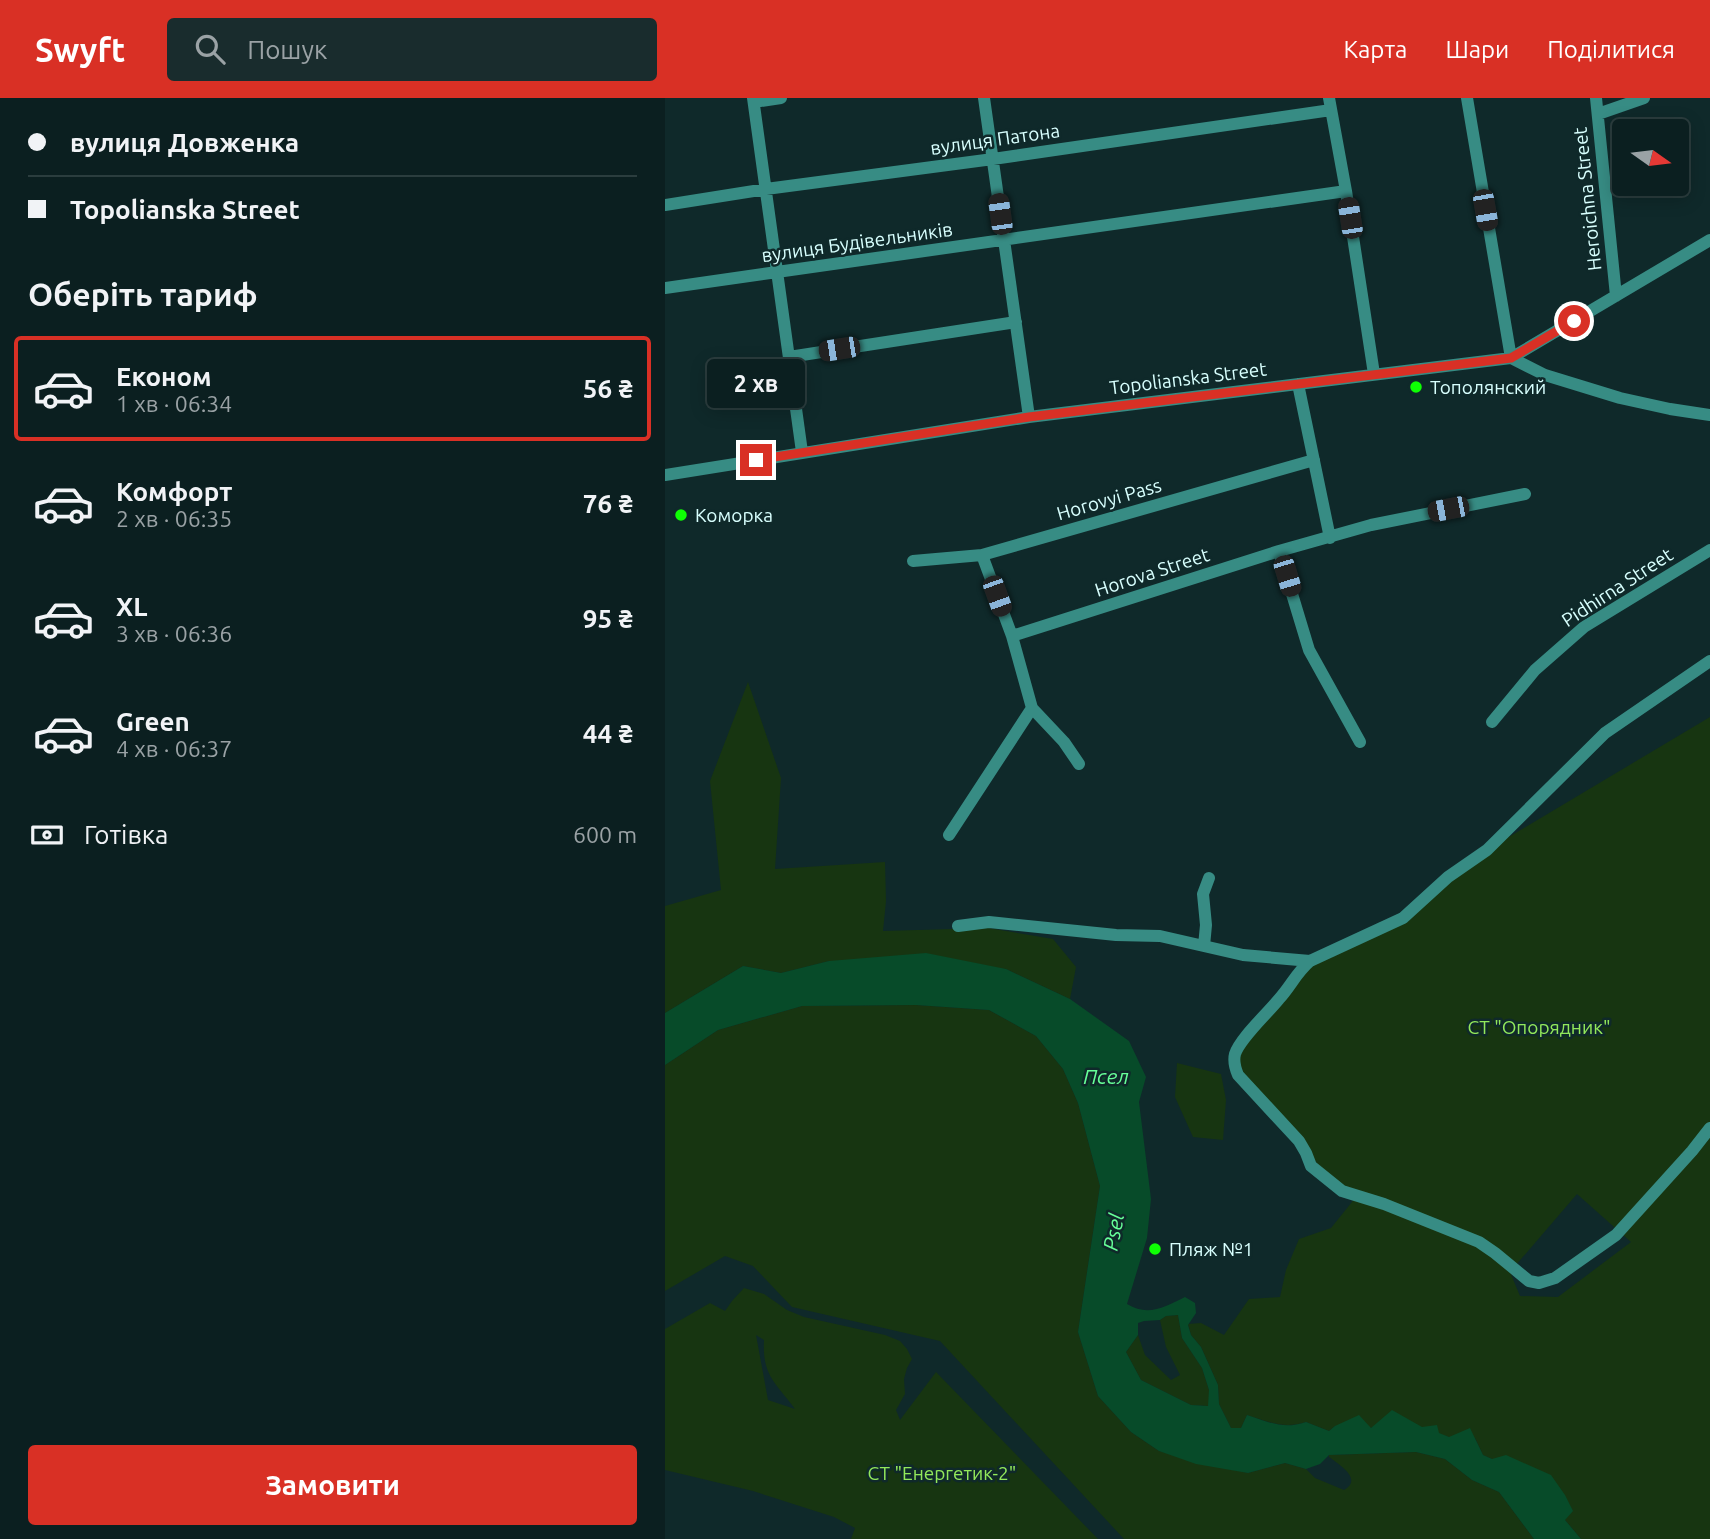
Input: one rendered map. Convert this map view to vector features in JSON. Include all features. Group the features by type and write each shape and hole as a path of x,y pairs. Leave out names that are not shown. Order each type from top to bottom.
{"street":[{"path":"781,98 754,100 802,452"},
{"path":"984,98 1029,417"},
{"path":"1467,98 1511,358"},
{"name":"Heroichna Street","path":"1596,98 1616,296"},
{"path":"1598,114 1644,98"},
{"path":"1330,104 1374,374"},
{"name":"вулиця Патона","path":"665,205 993,159 1330,104"},
{"name":"вулиця Будівельників","path":"665,288 1346,191"},
{"path":"1511,358 1710,240"},
{"path":"789,357 1016,322"},
{"path":"1511,358 1545,375 1620,398 1710,415"},
{"name":"Topolianska Street","path":"665,475 1029,417 1511,358"},
{"path":"1298,384 1330,538"},
{"name":"Horovyi Pass","path":"913,561 982,555 1314,460"},
{"name":"Horova Street","path":"1012,636 1279,551 1371,525 1525,494"},
{"name":"Pidhirna Street","path":"1492,722 1535,670 1584,627 1710,550"},
{"path":"1279,551 1310,650 1360,742"},
{"path":"982,555 1012,636 1033,708 1064,742 1079,764"},
{"path":"1710,661 1605,733 1487,850 1448,877 1402,918 1310,961 1298,971 1282,996 1243,1040 1234,1059 1238,1075 1299,1142 1311,1166 1342,1191 1384,1204 1479,1242 1529,1281 1539,1283 1555,1278 1616,1235 1710,1128"},
{"path":"949,835 1033,708"},
{"path":"1204,946 1206,925 1203,894 1209,878"},
{"path":"958,926 989,922 1116,935 1160,936 1243,955 1310,961"}],"green space":[{"path":"748,682 781,778 775,869 885,862 886,901 883,931 988,928 1053,939 1076,967 1070,999 1006,969 829,961 781,973 743,966 665,1013 665,906 721,890 710,781"},
{"name":"СТ \"Опорядник\"","path":"1710,717 1710,1539 1581,1539 1565,1520 1492,1459 1483,1455 1475,1438 1449,1437 1408,1420 1370,1428 1335,1426 1329,1431 1306,1422 1283,1425 1247,1415 1241,1428 1231,1428 1219,1404 1218,1385 1201,1347 1191,1335 1188,1324 1201,1323 1224,1335 1249,1299 1280,1297 1286,1270 1299,1239 1331,1228 1356,1197 1342,1191 1238,1075 1234,1059 1298,971 1403,918 1487,850","holes":["1577,1194 1631,1242 1558,1297 1520,1296 1510,1272"]},
{"path":"916,1005 989,1010 1036,1036 1063,1069 1078,1103 1100,1186 1078,1332 1098,1396 1131,1432 1159,1451 1248,1473 1285,1463 1306,1469 1315,1478 1344,1490 1349,1486 1351,1477 1329,1455 1416,1452 1445,1459 1472,1480 1499,1492 1534,1539 1124,1539 940,1341 792,1307 753,1266 725,1256 665,1291 665,1065 718,1030 802,1006"},
{"path":"1177,1063 1221,1074 1226,1100 1223,1140 1193,1137 1175,1097"},
{"name":"СТ \"Енергетик-2\"","path":"744,1288 764,1294 787,1310 804,1317 885,1335 900,1341 912,1359 904,1379 905,1394 896,1410 900,1420 936,1372 1098,1539 851,1539 855,1528 834,1517 753,1491 665,1470 665,1329 710,1303 725,1311","holes":["756,1335 764,1340 768,1371 795,1409 768,1400"]},
{"path":"1178,1315 1182,1338 1202,1368 1209,1390 1209,1406 1191,1405 1141,1380 1126,1352 1138,1335 1145,1355 1171,1380 1180,1375 1166,1347 1160,1320 1166,1316"}],"water":[{"name":"Псел","path":"926,953 1006,969 1070,999 1129,1041 1146,1077 1139,1102 1151,1199 1147,1238 1127,1304 1149,1310 1185,1297 1195,1303 1196,1313 1188,1325 1218,1385 1219,1404 1231,1428 1241,1428 1247,1415 1283,1425 1306,1422 1329,1431 1359,1415 1371,1428 1392,1410 1422,1427 1437,1425 1439,1433 1449,1437 1470,1428 1483,1455 1492,1459 1506,1455 1551,1475 1573,1511 1565,1520 1581,1539 1534,1539 1499,1492 1472,1480 1445,1459 1416,1452 1329,1455 1320,1464 1306,1469 1285,1463 1248,1473 1196,1464 1159,1451 1131,1432 1098,1396 1078,1332 1100,1186 1078,1103 1063,1069 1036,1036 989,1010 916,1005 802,1006 718,1030 665,1065 665,1013 743,966 781,973 829,961","holes":["1178,1315 1182,1338 1202,1368 1209,1390 1208,1406 1191,1405 1141,1380 1126,1352 1138,1335 1138,1323 1144,1321"]}],"place":[{"name":"Тополянский","path":"1416,387"},
{"name":"Коморка","path":"681,515"},
{"name":"Пляж №1","path":"1155,1249"}],"route":[{"path":"756,460 1029,417 1511,358 1574,321"}],"water label":[{"name":"Psel","path":"1114,1232"}]}
